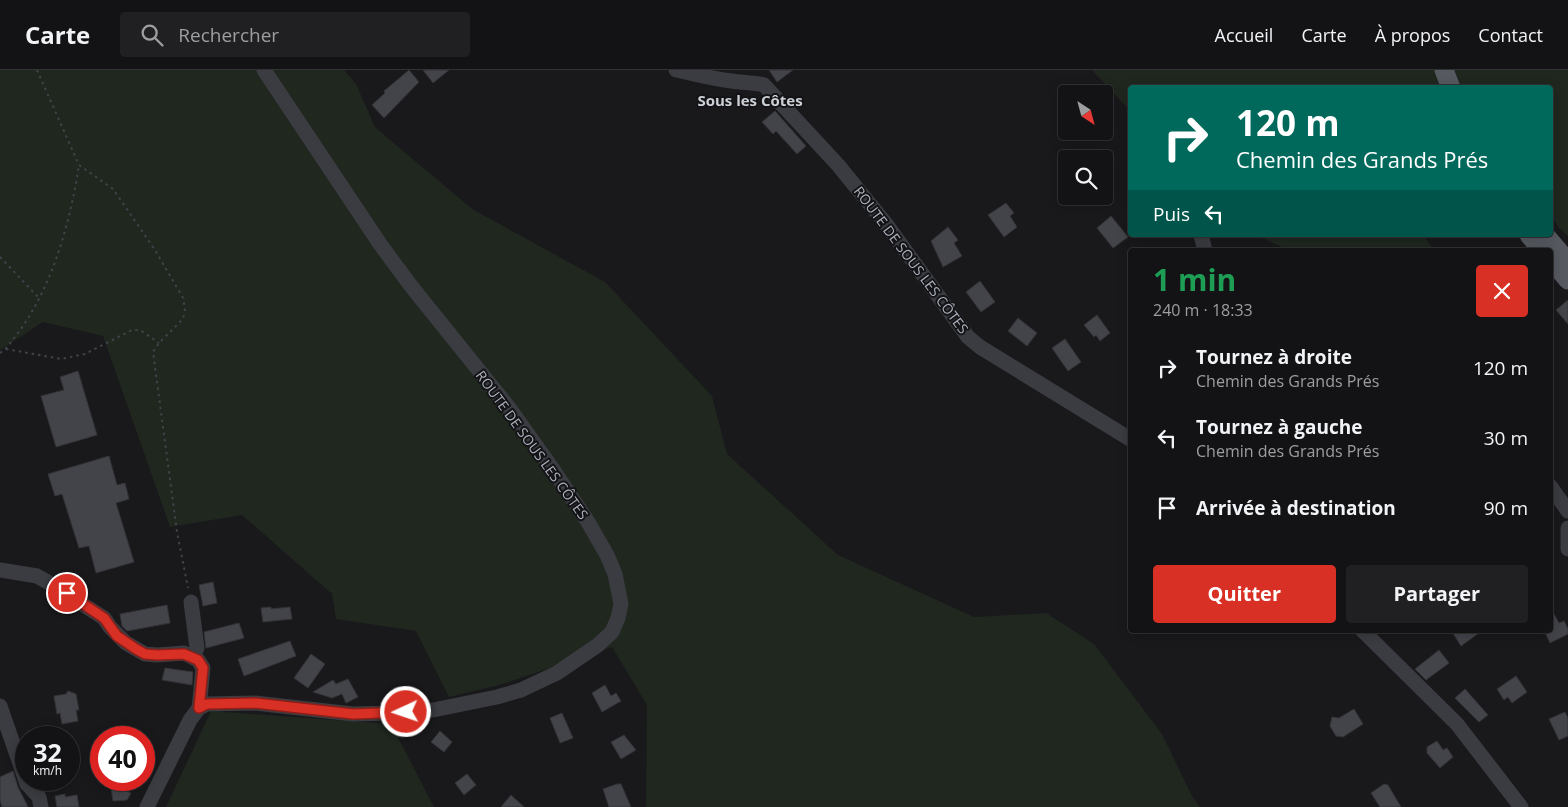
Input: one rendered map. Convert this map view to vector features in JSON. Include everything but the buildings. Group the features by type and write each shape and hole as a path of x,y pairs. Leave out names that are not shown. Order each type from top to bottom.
{"main road":[{"path":"1444,70 1450,85"},
{"path":"1532,237 1547,248"},
{"path":"1546,237 1559,257 1568,280"}],"street":[{"name":"ROUTE DE SOUS LES CÔTES","path":"199,708 207,704 255,703 353,714 393,714 433,710 497,697 521,690 557,674 598,645 612,632 621,604 615,574 607,555 588,522 550,465 510,409 411,286 355,209 264,70"},
{"name":"ROUTE DE SOUS LES CÔTES","path":"676,70 735,82 754,82 764,85 838,165 886,224 968,337 1000,360 1128,438"},
{"path":"1553,490 1568,511"},
{"path":"1568,528 1568,549"},
{"path":"0,570 37,576 51,584 104,618 126,643 145,654 184,654 193,656 203,668 199,708 190,720 147,807"},
{"path":"191,602 197,648 193,656"},
{"path":"1365,633 1457,724 1521,807"},
{"path":"0,706 27,784 39,797 41,807"}],"path":[{"path":"37,70 79,165 113,189 155,250 183,298 185,309 183,319 159,343 153,352 177,532 191,602"},
{"path":"0,353 6,349 40,299 65,231 74,198 79,165"},
{"path":"0,257 40,299"},
{"path":"6,349 61,359 86,354 132,330 140,330 159,343"}],"shaded area":[{"path":"0,70 344,70 356,84 375,127 472,209 605,282 712,396 727,454 838,555 974,617 1046,613 1094,644 1162,734 1192,796 1200,807 646,807 647,705 612,647 503,684 449,697 416,631 336,619 332,594 242,515 170,527 103,336 43,322 0,350"},
{"path":"1092,70 1568,70 1568,236 1559,228 1553,219 1553,85 1128,85 1128,109 1113,93 1113,85 1106,85"},
{"path":"1260,237 1425,237 1432,248 1284,248"},
{"path":"211,711 391,724 434,807 166,807"}],"district":[{"name":"Sous les Côtes","path":"750,101"}],"route":[{"path":"67,593 104,618 117,636 145,654 184,654 193,656 198,660 203,668 199,708 207,704 255,703 353,714 393,714 406,712"}]}
